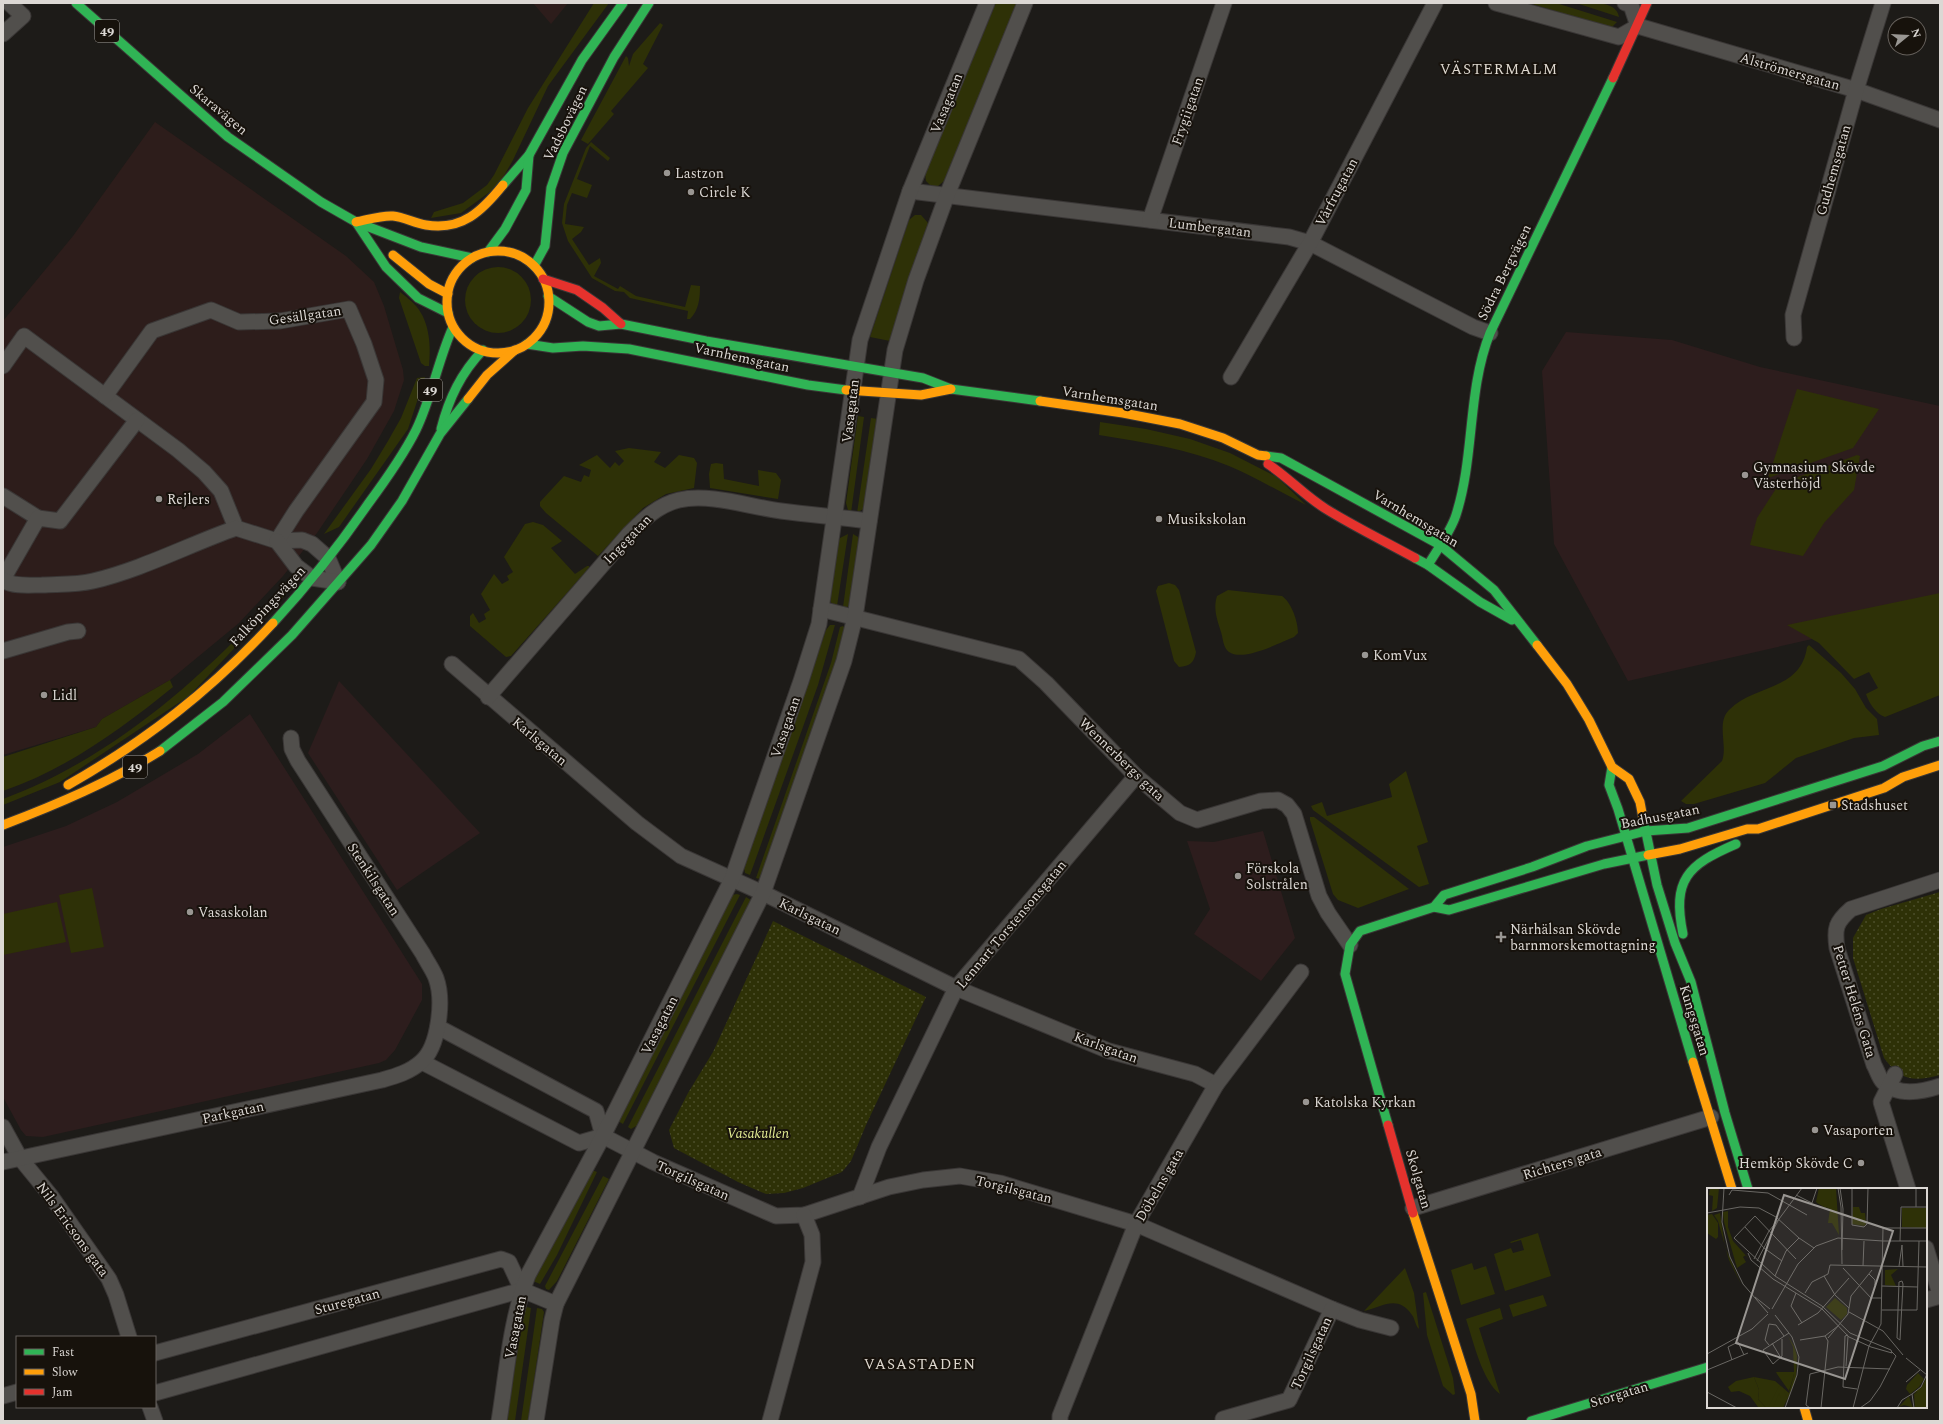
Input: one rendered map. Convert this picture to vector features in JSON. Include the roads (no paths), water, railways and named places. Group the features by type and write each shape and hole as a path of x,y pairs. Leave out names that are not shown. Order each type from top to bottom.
{"main road":[{"name":"Skaravägen","path":"76,3 228,138 321,202 356,222 421,247 472,258"},
{"name":"Vadsbovägen","path":"356,222 392,216 425,225 439,226 464,221 484,208 529,155 582,60 623,3"},
{"name":"Vadsbovägen","path":"534,266 545,246 551,188 563,153 614,57 649,3"},
{"name":"Södra Bergvägen","path":"1428,565 1456,516 1467,469 1478,375 1490,333 1638,26 1647,3"},
{"name":"Vadsbovägen","path":"488,252 505,229 526,190 529,155"},
{"name":"Skaravägen","path":"356,222 386,267 418,298 448,313"},
{"path":"374,250 394,256 429,284 448,294"},
{"name":"49","path":"500,251 513,253 524,258 534,266 543,279 548,296 548,310 544,323 537,334 527,344 515,350 498,353 483,350 471,345 453,327 448,313 448,294 452,280 460,267 472,258 488,252 500,251"},
{"path":"543,279 577,290 603,308 620,324"},
{"name":"Varnhemsgatan","path":"548,296 588,322 599,326 620,324 706,341 923,378 951,389 1123,413 1180,424 1223,438 1258,455 1272,468 1286,476 1302,491 1326,509 1428,565 1480,602 1518,623"},
{"name":"Falköpingsvägen","path":"57,790 121,755 190,703 270,628 328,558 372,500 416,429 426,405 442,354 453,327"},
{"name":"Varnhemsgatan","path":"527,344 553,348 583,346 629,349 808,385 853,390 921,395 951,389"},
{"name":"49","path":"440,434 448,401 457,383 468,365 483,350"},
{"name":"49","path":"3,825 75,797 133,768 170,745 223,702 292,635 371,545 402,501 440,434 483,380 515,350"},
{"name":"Varnhemsgatan","path":"1258,455 1281,458 1391,516 1440,546 1494,590 1518,623 1567,684 1612,766 1629,779 1640,802 1646,831"},
{"name":"Badhusgatan","path":"1434,907 1444,895 1532,867 1587,846 1646,831 1688,828 1883,766 1923,746 1940,740"},
{"name":"Badhusgatan","path":"1350,945 1360,932 1379,924 1434,907 1450,910 1604,864 1680,849 1747,829 1758,829 1884,788 1902,777 1940,765"},
{"path":"1612,766 1609,786 1632,858"},
{"name":"Kungsgatan","path":"1748,1188 1691,982 1686,945 1678,916 1681,885 1701,860 1715,852 1747,840 1758,829"},
{"name":"Kungsgatan","path":"1646,831 1657,885 1675,943 1691,982"},
{"name":"Kungsgatan","path":"1632,858 1732,1188"},
{"name":"Skolgatan","path":"1350,945 1344,974 1413,1208 1471,1394 1475,1421"},
{"name":"Storgatan","path":"1531,1421 1707,1367"},
{"path":"1804,1408 1808,1421"}],"street":[{"path":"3,34 23,16 9,3"},
{"name":"Vasagatan","path":"499,1421 516,1310 528,1275 603,1136 732,879 801,681 819,624 822,609 836,517 855,366 860,340 910,190 987,3"},
{"path":"536,1421 552,1320 556,1304 634,1151 698,1018 763,893 844,661 855,617 895,350 916,280 947,195 1025,3"},
{"name":"Frygiigatan","path":"1150,220 1224,3"},
{"name":"Vårfrugatan","path":"1231,377 1310,243 1435,3"},
{"path":"1496,3 1619,37 1638,26 1631,5 1625,3"},
{"name":"Gudhemsgatan","path":"1794,338 1793,315 1856,90 1883,3"},
{"name":"Alströmersgatan","path":"1638,26 1856,90 1940,120"},
{"name":"Lumbergatan","path":"910,190 1289,237 1310,243 1474,327 1490,333"},
{"name":"Gesällgatan","path":"105,396 152,331 211,310 239,322 280,321 349,309 364,344 376,380 374,402 296,511 277,541"},
{"path":"3,366 24,336 178,450 221,490 236,528"},
{"path":"3,496 38,518 60,521 137,420"},
{"name":"Ingegatan","path":"488,697 629,534 644,519 662,507 679,500 697,498 782,511 869,521"},
{"path":"38,518 3,579 8,583 63,585 92,581 159,560 208,538 236,528 277,541 302,540 312,544 328,558 338,582"},
{"path":"277,541 296,566 312,578 338,582"},
{"name":"Wennerbergs gata","path":"822,609 1018,659 1046,684 1136,776 1180,813 1197,820 1261,801 1278,800 1287,805 1294,814 1319,896 1328,913 1350,945"},
{"path":"3,651 68,632 78,631"},
{"name":"Karlsgatan","path":"452,664 488,697 636,823 681,856 763,893 956,988 1109,1051 1195,1074 1216,1085"},
{"name":"Stenkilsgatan","path":"291,738 292,749 298,761 423,954 436,978 440,1005 438,1027"},
{"name":"Lennart Torstensonsgatan","path":"860,1197 879,1147 956,988 1136,776"},
{"name":"Petter Heléns Gata","path":"1892,1080 1883,1081 1874,1065 1837,948 1835,932 1840,919 1851,909 1940,880"},
{"name":"Döbelns gata","path":"1060,1421 1060,1416 1136,1224 1216,1085 1301,972"},
{"path":"422,1062 579,1143 603,1136 596,1111 438,1027"},
{"name":"Parkgatan","path":"3,1162 382,1080 405,1073 422,1062 432,1045 438,1027"},
{"path":"1908,1188 1881,1102 1892,1080 1911,1093 1940,1086"},
{"name":"Richters gata","path":"1413,1208 1711,1117"},
{"name":"Nils Ericsons gata","path":"3,1127 20,1158 51,1196 109,1279 116,1295 128,1336"},
{"name":"Torgilsgatan","path":"603,1136 653,1162 776,1216 804,1215 908,1183 960,1176 1000,1182 1136,1224 1332,1309 1360,1320 1390,1328"},
{"path":"770,1421 813,1262 812,1236 804,1215"},
{"path":"1927,1251 1940,1295 1927,1300"},
{"name":"Sturegatan","path":"156,1353 501,1259 509,1262 522,1290"},
{"path":"156,1393 522,1290 556,1304"},
{"name":"Torgilsgatan","path":"1223,1419 1289,1400 1332,1309"},
{"path":"3,1396 16,1392"},
{"path":"150,1408 155,1421"}],"place":[{"name":"Lastzon","path":"667,173"},
{"name":"Circle K","path":"691,192"},
{"name":"Gymnasium Skövde Västerhöjd","path":"1745,475"},
{"name":"Rejlers","path":"159,499"},
{"name":"Musikskolan","path":"1159,519"},
{"name":"KomVux","path":"1365,655"},
{"name":"Lidl","path":"44,695"},
{"name":"Stadshuset","path":"1833,805"},
{"name":"Förskola Solstrålen","path":"1238,876"},
{"name":"Vasaskolan","path":"190,912"},
{"name":"Närhälsan Skövde barnmorskemottagning","path":"1501,937"},
{"name":"Katolska Kyrkan","path":"1306,1102"},
{"name":"Vasaporten","path":"1815,1130"},
{"name":"Hemköp Skövde C","path":"1861,1163"}],"district":[{"name":"VÄSTERMALM","path":"1499,69"},
{"name":"VASASTADEN","path":"920,1364"}],"park label":[{"name":"Vasakullen","path":"758,1133"}]}
